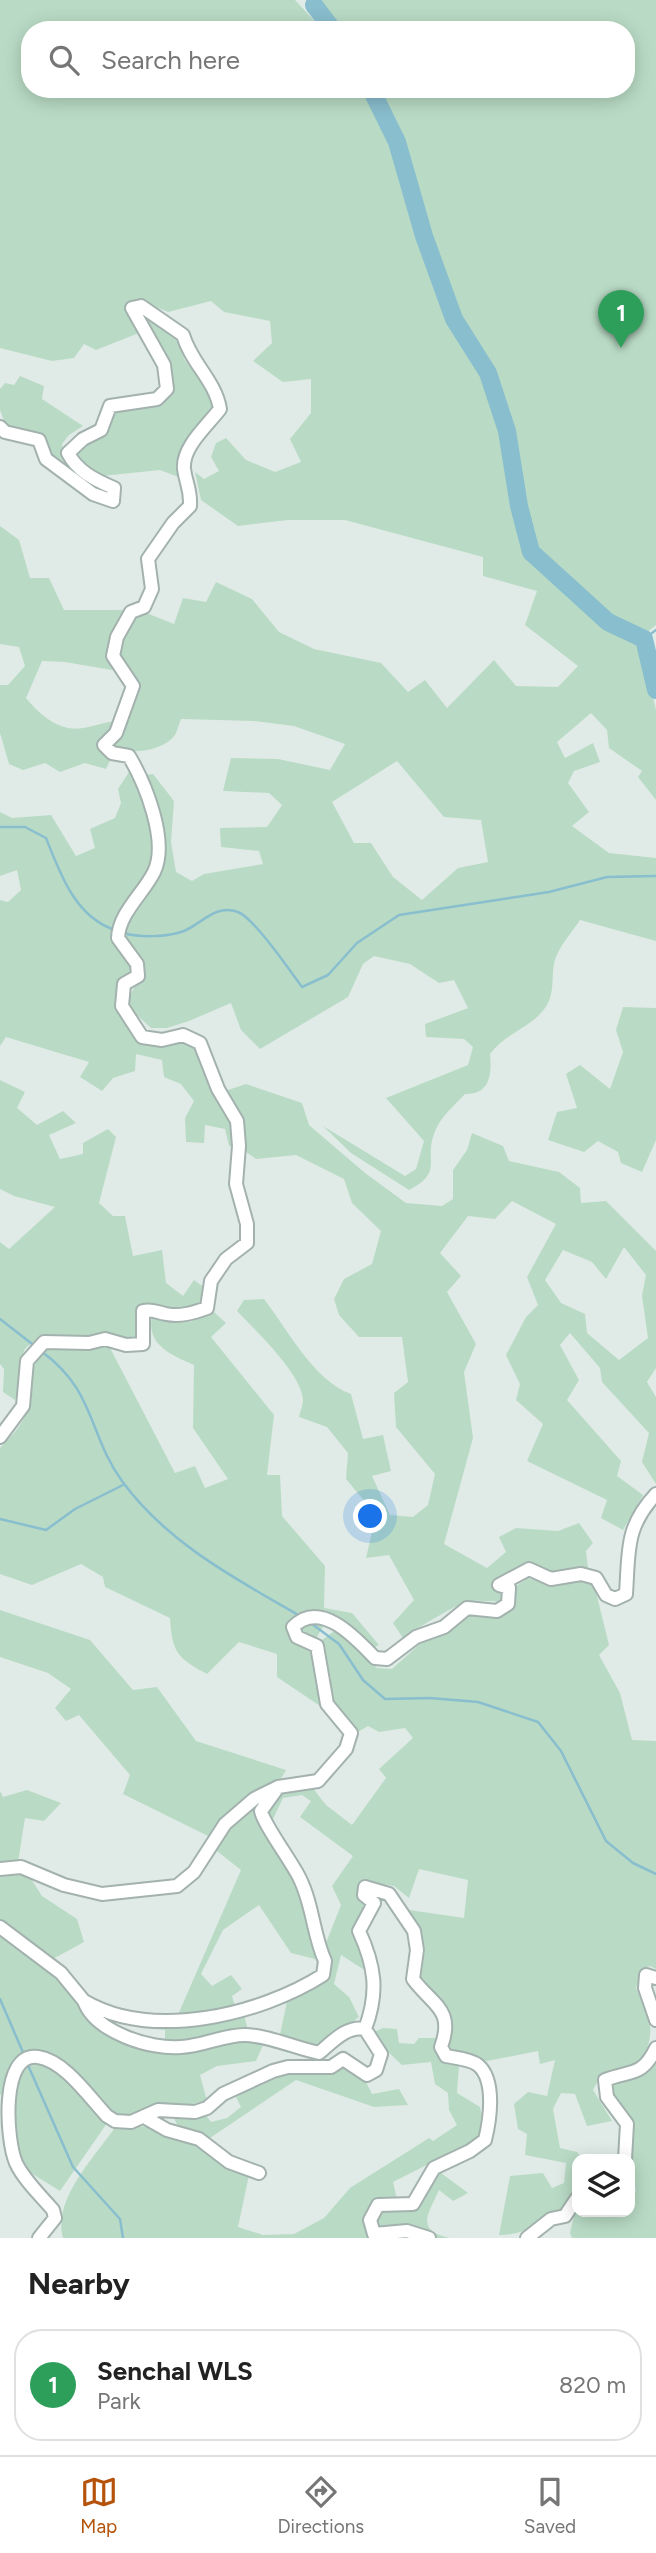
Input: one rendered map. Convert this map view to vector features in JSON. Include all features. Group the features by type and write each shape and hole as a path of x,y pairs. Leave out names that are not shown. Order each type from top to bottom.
{"street":[{"path":"0,427 5,432 39,440 46,459 93,494 113,500 114,488 94,480 73,463 68,453 83,439 101,430 110,406 157,399 167,389 164,365 132,307 141,306 183,335 187,350 217,390 220,409 184,454 184,471 192,488 190,506 173,523 148,559 152,589 144,607 131,612 117,637 113,656 133,686 116,733 104,745 112,753 129,756 141,775 152,808 157,844 155,869 118,926 117,938 137,964 138,976 124,984 122,1006 142,1037 162,1040 183,1035 200,1042 218,1089 237,1121 239,1146 236,1184 247,1224 247,1243 226,1259 211,1280 206,1308 188,1314 167,1314 151,1309 143,1311 143,1344 126,1345 105,1339 89,1343 44,1342 27,1361 23,1406 0,1437"},
{"path":"0,1869 21,1867 64,1885 102,1894 177,1886 194,1872 225,1824 254,1799 278,1787 318,1781 346,1749 351,1732 327,1704 317,1646 297,1637 293,1627 301,1618 316,1615 337,1625 356,1638 374,1658 387,1659 416,1637 444,1627 467,1608 497,1611 508,1604 509,1588 499,1585 529,1569 551,1579 581,1574 596,1578 607,1595 615,1599 626,1594 630,1532 639,1512 656,1494"},
{"path":"83,2001 120,2016 175,2020 210,2017 243,2012 323,1975 325,1961 301,1881 279,1840 263,1821 261,1811 278,1787"},
{"path":"365,2029 377,1983 373,1964 359,1931 374,1903 364,1895 365,1887 389,1894 414,1931 417,1950 413,1979 438,2003 444,2015 446,2034 441,2047 446,2056 477,2065 486,2076 489,2096 485,2140 470,2151 433,2168 413,2204 378,2206 370,2220 374,2234 407,2231 429,2238"},
{"path":"0,1927 61,1973 86,2008 112,2030 154,2045 180,2048 247,2035 318,2053 343,2033 356,2027 365,2029 381,2054 376,2070 367,2075 343,2059 331,2067 288,2067 223,2094 207,2108 195,2112 158,2110 146,2118 131,2122 115,2122 58,2065 37,2057 21,2061 11,2074 5,2103 16,2163 53,2210 55,2218 39,2238"},
{"path":"656,1978 646,1975 645,1988 656,2020"},
{"path":"625,2154 627,2124 607,2097 605,2080 639,2072 649,2063 656,2048"},
{"path":"146,2118 167,2130 200,2139 229,2162 259,2172"},
{"path":"527,2238 551,2219 565,2216 572,2206"}],"green space":[{"path":"0,0 295,0 315,21 21,21 21,98 368,98 391,144 418,237 449,322 483,376 501,433 513,507 527,560 606,627 640,644 656,710 656,800 638,777 642,771 609,748 607,730 591,713 557,742 565,758 593,743 600,762 574,771 568,783 589,812 572,826 609,853 656,858 656,941 580,920 556,957 547,1005 535,1019 504,1040 490,1054 490,1076 484,1087 480,1091 465,1094 443,1117 431,1143 430,1171 420,1184 409,1190 351,1153 323,1126 405,1176 416,1169 424,1141 386,1098 468,1065 473,1047 464,1039 426,1037 425,1024 468,1008 454,980 439,983 410,964 374,956 363,964 348,997 260,1049 241,1030 231,1003 167,1028 151,1028 127,1006 144,967 123,938 124,926 162,868 145,775 153,774 174,801 171,842 176,872 192,881 204,874 263,864 259,851 221,847 220,828 267,827 282,805 269,793 223,791 231,758 278,759 330,770 345,744 294,726 254,721 181,719 175,735 153,749 133,751 115,748 108,744 136,685 117,654 134,614 144,612 174,624 183,598 206,602 216,582 252,599 279,632 314,649 381,663 408,692 425,680 447,708 494,660 516,686 558,687 578,666 525,625 537,591 483,576 483,557 345,520 288,520 238,526 201,500 195,472 204,479 219,471 211,457 216,443 226,438 246,460 275,472 301,462 290,439 311,413 311,379 283,382 253,361 272,343 270,321 224,312 211,301 168,312 140,300 129,301 125,310 139,333 96,350 84,344 74,358 52,361 0,348","holes":["397,761 444,817 481,820 488,862 458,868 422,900 393,877 371,843 354,843 332,802"]},
{"path":"318,0 656,0 656,625 644,635 609,620 533,549 522,504 511,427 494,371 458,317 403,140 381,98 635,98 635,21 332,21"},
{"path":"138,310 178,340 184,359 209,392 213,407 181,478 160,470 102,476 85,466 73,453 112,412 158,402 166,359"},
{"path":"20,376 44,386 42,399 83,426 69,435 62,444 64,455 72,467 53,455 41,433 6,426 0,410 0,389 5,383 14,385"},
{"path":"0,526 19,540 30,578 49,578 64,610 126,610 109,656 112,670 42,661 26,698 44,716 58,725 74,729 117,721 100,743 100,752 112,756 106,769 85,763 60,772 45,763 23,770 9,764 0,733 0,685 8,685 25,666 19,647 0,644"},
{"path":"129,772 146,806 153,833 153,846 148,871 122,912 111,939 131,968 127,977 118,982 120,1015 139,1038 179,1040 193,1047 218,1088 236,1147 229,1146 225,1129 205,1125 204,1143 186,1142 185,1118 194,1101 181,1084 164,1077 162,1060 136,1054 135,1071 113,1078 102,1091 80,1077 89,1062 6,1037 0,1046 0,900 8,902 21,890 17,870 0,876 0,812 12,818 51,815 76,856 95,848 90,829 115,818 121,803 118,789"},
{"path":"623,1007 656,1008 656,1140 642,1172 621,1163 618,1152 598,1141 584,1152 548,1140 557,1112 577,1108 566,1074 580,1065 610,1089 623,1052 616,1030"},
{"path":"0,1080 25,1092 17,1108 37,1125 63,1111 76,1123 49,1135 60,1159 83,1154 83,1143 108,1129 116,1137 99,1203 113,1216 125,1216 133,1256 162,1250 166,1283 183,1296 194,1280 205,1288 205,1303 187,1312 155,1306 137,1338 131,1342 57,1338 31,1344 22,1356 15,1400 3,1392 4,1369 0,1364 0,1242 9,1249 55,1207 14,1196 0,1189"},
{"path":"246,1084 302,1103 309,1125 365,1173 406,1203 442,1206 453,1199 453,1170 467,1150 472,1133 503,1146 509,1161 559,1172 580,1188 581,1203 606,1201 656,1251 656,1368 647,1382 656,1397 656,1484 642,1462 649,1433 602,1382 600,1368 570,1333 560,1345 579,1380 567,1400 621,1461 617,1476 643,1495 623,1530 601,1518 607,1500 527,1461 543,1424 516,1400 520,1384 506,1355 526,1317 538,1305 527,1277 556,1224 512,1201 495,1219 468,1216 440,1253 461,1276 447,1292 476,1344 464,1372 473,1438 444,1544 487,1568 506,1552 499,1537 516,1528 558,1531 579,1523 593,1543 586,1551 588,1568 500,1579 493,1586 503,1597 500,1601 466,1602 403,1638 393,1623 414,1600 389,1555 366,1558 376,1515 346,1479 348,1453 327,1427 299,1417 303,1400 295,1378 237,1311 244,1300 264,1299 313,1366 337,1387 351,1394 363,1439 383,1435 391,1471 372,1476 390,1515 413,1517 428,1505 435,1474 396,1427 394,1393 408,1382 402,1337 359,1337 339,1315 334,1299 344,1279 372,1264 381,1231 352,1203 344,1179 296,1155 256,1159 242,1149 225,1091","holes":["624,1247 646,1275 642,1296 648,1338 619,1360 587,1333 585,1314 561,1303 545,1280 563,1250 592,1262 606,1279"]},
{"path":"214,1312 226,1323 211,1337 274,1415 267,1475 280,1475 282,1516 325,1566 324,1608 352,1613 379,1645 373,1648 353,1631 327,1623 320,1631 315,1651 316,1674 323,1708 277,1677 277,1654 239,1642 207,1674 178,1653 172,1639 170,1618 105,1587 103,1577 81,1564 32,1585 0,1574 0,1448 26,1415 33,1371 37,1359 49,1345 108,1344 175,1473 195,1466 205,1488 228,1479 193,1428 194,1365 162,1348 151,1326 152,1316 190,1322"},
{"path":"528,1578 550,1585 586,1578 595,1588 609,1645 599,1655 620,1693 632,1740 656,1741 656,1969 650,1966 643,1969 636,1988 650,2027 648,2045 639,2066 606,2075 593,2090 612,2121 587,2126 575,2094 561,2093 553,2109 560,2148 578,2154 572,2154 572,2199 566,2208 556,2211 528,2229 499,2235 510,2176 543,2173 552,2188 564,2183 566,2163 525,2155 527,2134 518,2129 514,2104 528,2092 547,2096 555,2060 540,2064 538,2051 487,2061 446,2050 452,2026 450,2014 421,1977 425,1950 420,1930 409,1910 464,1918 468,1880 419,1869 409,1898 394,1886 361,1880 357,1889 367,1903 362,1949 369,1973 341,1955 334,1984 349,1997 359,2017 317,2048 279,2039 288,1997 327,1980 331,1960 324,1948 341,1905 332,1886 353,1856 300,1817 311,1801 302,1795 283,1798 273,1819 268,1818 268,1810 284,1792 312,1787 326,1805 352,1825 386,1778 379,1769 413,1738 405,1728 379,1732 368,1726 358,1732 331,1702 331,1678 321,1650 322,1640 337,1629 377,1668 392,1669 421,1643 440,1635 470,1613 499,1618 511,1609 515,1587"},
{"path":"0,1610 90,1640 133,1690 157,1687 196,1741 286,1770 278,1784 210,1837 123,1794 130,1775 79,1715 66,1721 55,1708 71,1689 48,1673 0,1657"},
{"path":"27,1790 61,1803 44,1821 25,1818 18,1862 0,1865 0,1791 3,1797"},
{"path":"271,1792 259,1810 299,1882 323,1961 291,1953 259,1905 223,1930 201,1974 212,1986 231,1975 242,1989 232,1996 236,2010 177,2017 241,1870 213,1848 229,1825"},
{"path":"24,1868 42,1896 77,1919 84,1942 51,1960 0,1921 0,1872"},
{"path":"0,1933 43,1967 87,2013 116,2037 154,2051 187,2053 248,2037 263,2045 256,2061 217,2066 200,2075 207,2101 127,2117 112,2116 60,2191 7,2158 5,2098 0,2094"},
{"path":"244,2015 248,2030 179,2044 165,2041 165,2030 143,2028 143,2019"},
{"path":"383,2028 397,2029 399,2043 414,2044 419,2038 438,2038 445,2060 459,2066 457,2093 480,2107 484,2126 478,2139 393,2182 397,2199 377,2201 369,2238 63,2238 61,2223 69,2194 116,2126 153,2128 170,2133 202,2147 249,2175 238,2227 263,2235 294,2234 324,2218 350,2188 429,2138 433,2141 457,2125 449,2110 448,2093 435,2084 431,2062 402,2065 385,2049 374,2032"},
{"path":"656,2061 656,2238 572,2238 570,2233 574,2217 635,2217 635,2154 630,2154 631,2123 609,2093 609,2083 650,2068"},
{"path":"343,2063 366,2082 372,2094 399,2089 408,2105 374,2107 296,2080 207,2140 179,2128 172,2115 205,2114 211,2122 227,2118 241,2107 236,2097 249,2090 288,2075"},
{"path":"437,2170 468,2193 453,2201 439,2190 429,2213 427,2220 432,2230 450,2238 436,2238 420,2232 375,2229 373,2220 380,2208 417,2205"}],"waterway":[{"path":"309,0 314,5"},
{"path":"314,5 326,21"},
{"path":"375,98 397,142 424,236 454,319 488,373 507,431 519,506 531,552 608,622 644,639 656,690"},
{"path":"644,639 656,630"},
{"path":"0,827 25,827 46,838 63,879 79,904 101,924 115,930"},
{"path":"124,933 170,935 184,931 216,912 238,912 262,934 302,987 328,975 357,943 399,915 549,892 607,877 656,876"},
{"path":"0,1319 36,1347"},
{"path":"41,1351 59,1366 82,1397 111,1464 140,1503 160,1523 204,1558 300,1616"},
{"path":"0,1519 46,1530 75,1509 123,1485"},
{"path":"312,1624 339,1644 363,1680 385,1699 430,1698 478,1702 538,1722 561,1751 606,1841 633,1863 656,1874"},
{"path":"0,1999 25,2057"},
{"path":"27,2063 73,2167 120,2219 123,2238"}],"place":[{"name":"Senchal WLS","path":"621,348"}]}
